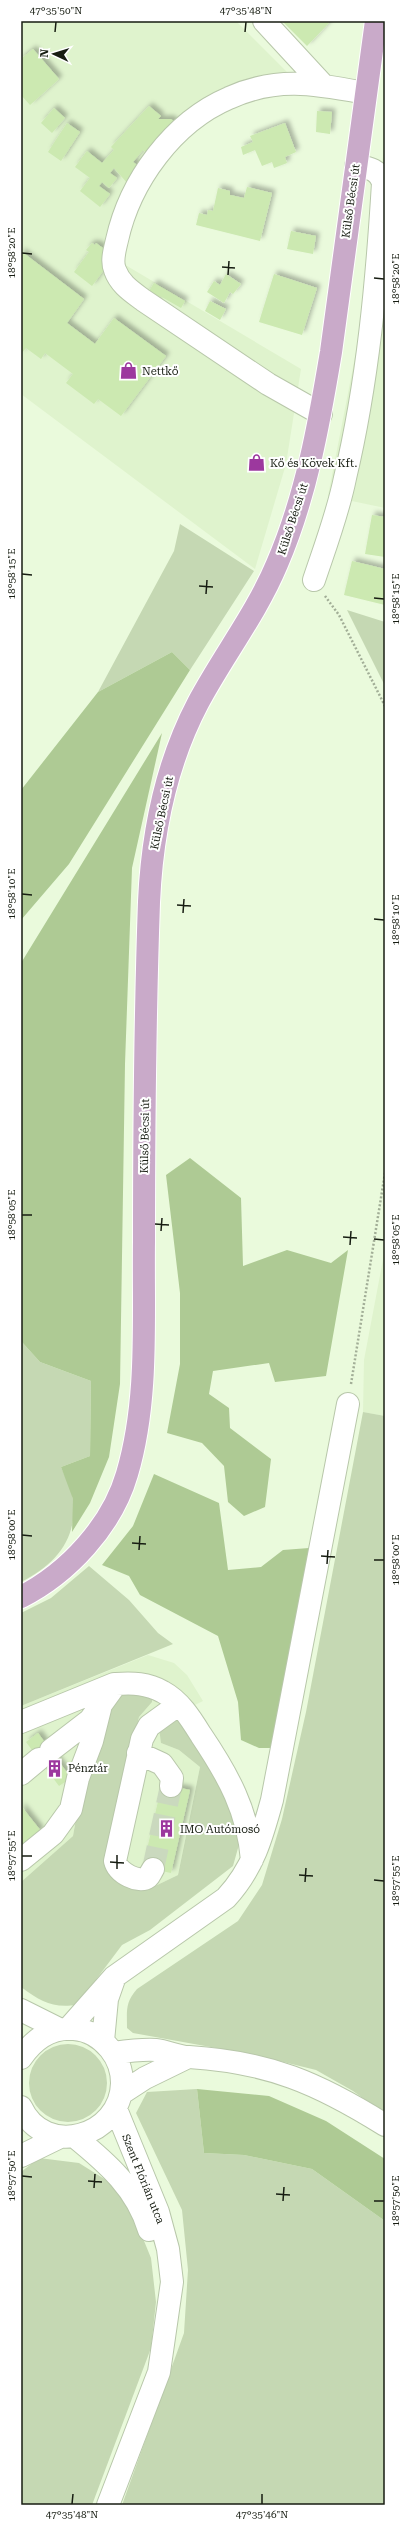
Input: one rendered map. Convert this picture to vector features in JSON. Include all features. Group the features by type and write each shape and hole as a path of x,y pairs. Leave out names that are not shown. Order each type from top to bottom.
{"main road":[{"name":"Külső Bécsi út","path":"21,1597 39,1588 63,1569 91,1542 126,1478 137,1434 141,1392 147,969 151,871 154,838 162,800 185,731 198,703 253,613 281,555 302,495 320,414 331,352 365,93 376,21"}],"street":[{"path":"264,21 324,86"},
{"path":"320,414 268,384 142,300 123,285 114,269 114,257 120,230 131,200 147,170 169,143 198,115 229,98 266,86 286,82 324,86 365,93"},
{"path":"314,580 347,472 362,390 377,269 383,183 381,175 375,170 356,166"},
{"path":"21,2058 29,2046 43,2035 64,2029 114,1977 226,1898 240,1883 252,1862 272,1800 348,1404"},
{"path":"21,1722 109,1692 142,1683 164,1692 188,1715 232,1784 250,1841 252,1862"},
{"path":"21,1774 90,1720 109,1692"},
{"path":"21,1860 53,1834 71,1809 78,1778 109,1692"},
{"path":"153,1869 149,1877 144,1879 124,1875 117,1869 115,1861 138,1753 149,1726 178,1704"},
{"path":"138,1753 162,1764 172,1778 171,1786"},
{"path":"108,2047 107,1999 114,1977"},
{"path":"21,2010 64,2029 88,2032 108,2047 122,2072 119,2101"},
{"path":"108,2047 157,2050 188,2057 231,2060 280,2072 323,2089 385,2125"},
{"path":"21,2156 68,2137 92,2132 106,2122 119,2101 146,2078 188,2057"},
{"name":"Szent Flórián utca","path":"108,2505 159,2372 172,2282 168,2248 158,2212 119,2101"},
{"name":"Szent Flórián utca","path":"21,2107 34,2125 47,2133 68,2137 113,2168 139,2206 154,2246 167,2321"}],"path":[{"path":"314,580 339,616 385,706"},
{"path":"348,1404 385,1173"}],"shaded area":[{"path":"21,21 236,21 292,77 250,84 134,177 122,263 301,369 286,464 255,569 21,394"},
{"path":"385,142 385,508 328,496 356,352"},
{"path":"180,524 254,571 190,670 172,652 98,692 174,551"},
{"path":"347,610 385,622 385,686"},
{"path":"172,652 190,670 69,864 21,920 21,790 98,692"},
{"path":"162,733 132,868 125,1064 120,1384 109,1457 90,1503 72,1532 73,1499 61,1467 90,1456 91,1381 40,1362 21,1341 21,963"},
{"path":"190,1158 241,1198 243,1266 287,1250 331,1263 348,1250 326,1376 275,1382 269,1363 213,1371 209,1394 229,1408 230,1428 271,1459 265,1507 244,1516 228,1502 224,1466 202,1443 167,1433 180,1364 180,1293 166,1175"},
{"path":"385,1249 385,1416 363,1412 364,1360"},
{"path":"21,1341 40,1362 91,1381 90,1456 61,1467 70,1487 73,1499 74,1513 68,1538 54,1559 21,1582"},
{"path":"363,1412 385,1416 385,2114 353,2091 316,2070 255,2055 133,2033 127,2028 127,2011 130,1998 137,1989 238,1921 262,1885 282,1819 306,1712"},
{"path":"154,1474 219,1503 228,1570 261,1567 283,1550 309,1548 274,1748 259,1748 241,1740 238,1702 218,1636 140,1595 129,1576 102,1565 133,1526"},
{"path":"89,1566 129,1600 158,1633 173,1644 21,1706 21,1613 51,1598"},
{"path":"148,1655 174,1663 187,1675 203,1701 181,1712 161,1743 179,1750 200,1767 178,1875 153,1887 114,1879 105,1860 139,1717 152,1702 84,1774 73,1836 21,1882 21,1706"},
{"path":"124,1688 152,1693 152,1702 139,1717 105,1860 114,1879 153,1887 178,1875 200,1767 179,1750 161,1743 159,1728 181,1712 221,1770 240,1841 233,1866 150,1930 122,1945 77,2005 53,2005 35,1997 21,1987 21,1882 73,1836 84,1774 110,1697"},
{"path":"60,2044 76,2044 90,2050 101,2061 107,2075 107,2091 101,2105 90,2116 76,2122 60,2122 46,2116 35,2105 29,2091 29,2075 35,2061 46,2050"},
{"path":"197,2089 204,2153 244,2155 312,2169 385,2221 385,2505 122,2505 184,2333 188,2270 182,2210 136,2113 147,2092"},
{"path":"197,2089 269,2096 326,2121 385,2159 385,2221 312,2169 244,2155 204,2153"},
{"path":"39,2158 79,2163 114,2185 133,2214 151,2258 156,2302 151,2348 92,2505 21,2505 21,2172"}],"building":[{"path":"282,21 326,21 329,23 307,46"},
{"path":"33,49 59,79 30,105 21,95 21,59"},
{"path":"149,106 161,116 158,119 171,119 178,125 151,157 143,150 133,162 141,168 128,184 114,168 110,173 117,178 109,188 102,182 99,186 110,194 100,207 80,191 90,178 75,167 87,151 102,163 114,150 111,147"},
{"path":"54,108 65,118 52,133 41,123"},
{"path":"317,111 332,112 330,134 316,132"},
{"path":"67,123 80,132 61,161 48,152"},
{"path":"285,123 296,152 285,157 287,163 274,168 272,162 262,166 255,150 243,155 241,147 253,142 250,136"},
{"path":"247,187 272,193 260,241 196,225 199,213 207,215 208,210 213,211 218,188 230,191 230,195 244,198"},
{"path":"291,231 316,236 313,254 287,249"},
{"path":"92,243 95,245 96,243 111,254 106,267 92,286 74,272 89,252 86,250"},
{"path":"21,251 84,299 67,323 95,344 114,318 166,356 121,416 98,399 94,404 66,383 73,374 45,353 41,359 26,348 21,354"},
{"path":"226,274 241,284 233,294 230,292 224,303 207,292 214,281 220,285"},
{"path":"274,274 317,288 302,335 259,322"},
{"path":"154,283 185,301 181,308 160,296 156,303 146,296"},
{"path":"210,301 226,309 220,320 205,311"},
{"path":"372,515 385,517 385,557 365,554"},
{"path":"352,561 385,569 385,605 344,595"},
{"name":"Pénztár","path":"38,1733 71,1778 59,1786 26,1742"},
{"name":"IMO Autómosó","path":"162,1784 190,1790 171,1873 143,1867"},
{"path":"21,1806 41,1831 21,1847"}],"tunnel":[{"path":"153,1869 171,1786"}],"place":[{"name":"Nettkő","path":"129,371"},
{"name":"Kő és Kövek Kft.","path":"257,463"},
{"name":"Pénztár","path":"55,1768"},
{"name":"IMO Autómosó","path":"167,1829"}]}
